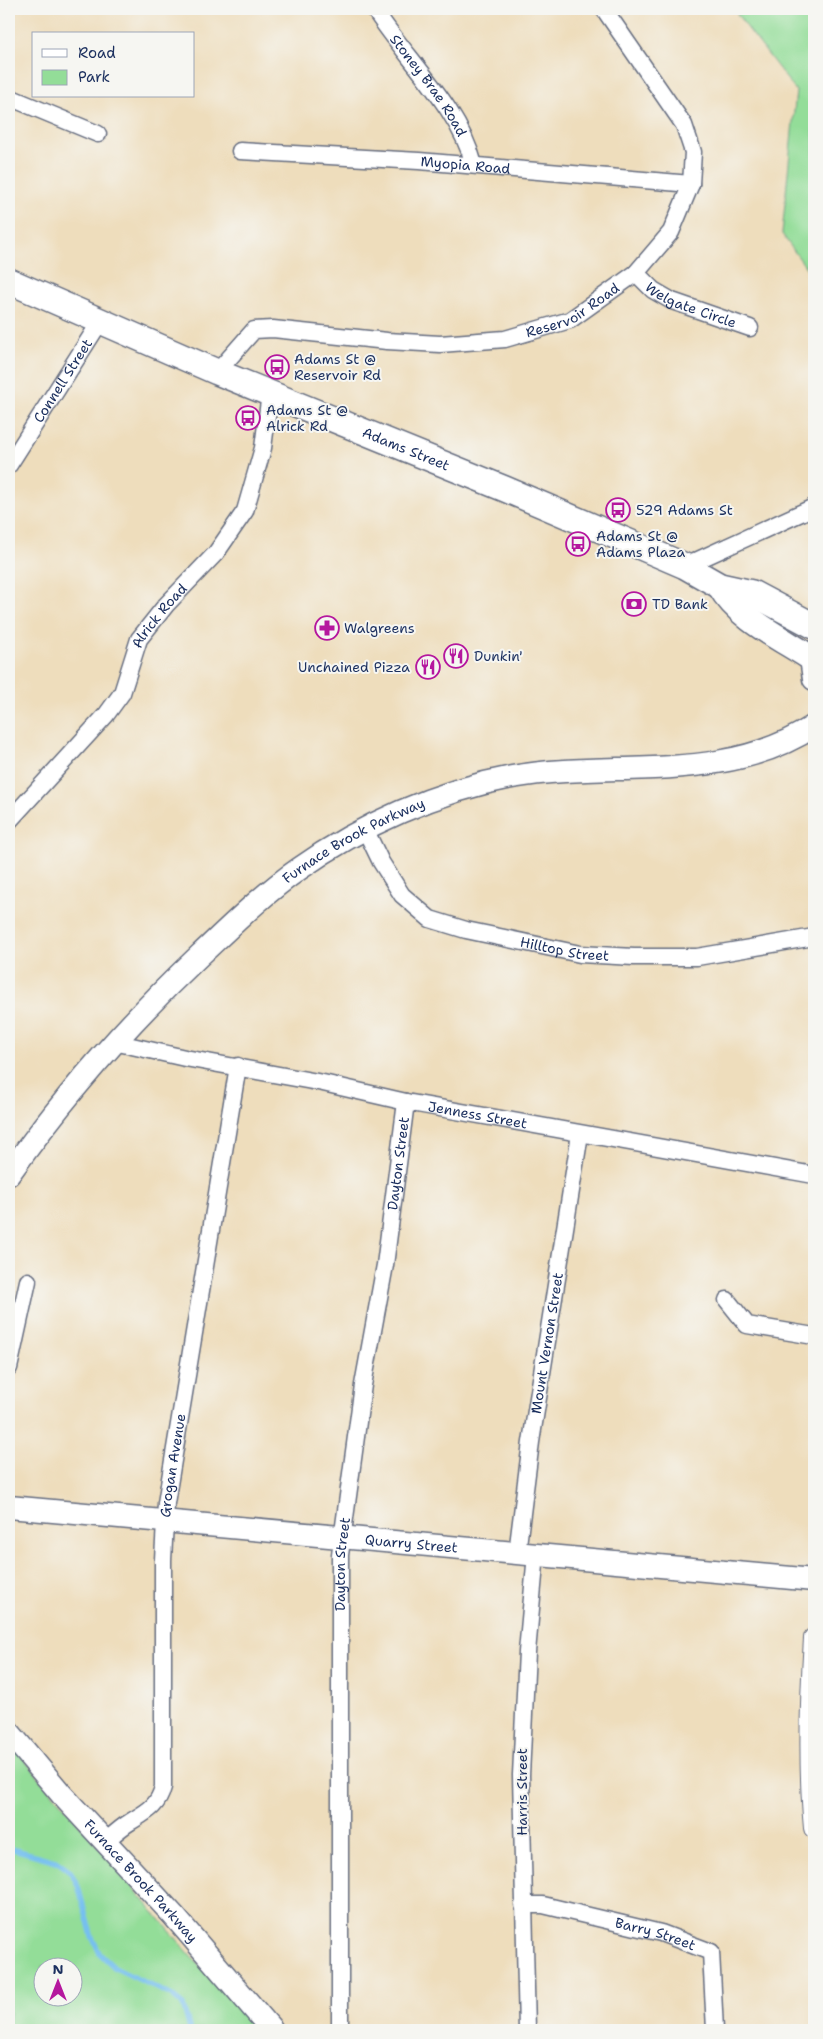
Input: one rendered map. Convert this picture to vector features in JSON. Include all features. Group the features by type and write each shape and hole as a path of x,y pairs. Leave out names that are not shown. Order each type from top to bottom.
{"main road":[{"name":"Adams Street","path":"9,280 100,322 217,372 505,489 685,566 720,586 752,593 814,626"},
{"name":"Adams Street","path":"720,586 725,595 750,619 813,666"},
{"path":"811,728 814,705"},
{"name":"Furnace Brook Parkway","path":"9,1174 41,1129 114,1042 182,972 259,900 300,868 365,829 432,799 511,777 578,769 697,766 732,761 769,750 811,728"},
{"name":"Quarry Street","path":"9,1507 814,1580"},
{"name":"Furnace Brook Parkway","path":"9,1732 45,1777 174,1916 272,2030"}],"street":[{"name":"Stoney Brae Road","path":"374,9 458,125 469,148 474,165"},
{"name":"Reservoir Road","path":"217,372 254,330 273,330 387,342 440,344 505,339 570,320 636,273 671,232 691,184 693,152 684,125 604,9"},
{"path":"9,97 98,134"},
{"name":"Myopia Road","path":"240,151 474,165 691,184"},
{"name":"Welgate Circle","path":"636,273 652,290 672,301 750,328"},
{"name":"Connell Street","path":"9,465 100,322"},
{"name":"Alrick Road","path":"9,821 106,715 122,693 139,639 166,605 216,553 245,511 263,448 270,393"},
{"path":"685,566 814,507"},
{"name":"Hilltop Street","path":"365,829 381,862 402,894 430,919 466,930 580,954 634,957 697,957 814,937"},
{"name":"Jenness Street","path":"114,1042 406,1102 814,1175"},
{"name":"Grogan Avenue","path":"105,1842 122,1827 153,1808 158,1802 163,1787 164,1522 171,1467 238,1066"},
{"name":"Dayton Street","path":"340,2030 340,1568 342,1537 363,1385 385,1265 406,1102"},
{"name":"Mount Vernon Street","path":"526,1553 531,1442 580,1134"},
{"path":"9,1368 28,1281"},
{"path":"727,1300 748,1325 814,1336"},
{"name":"Harris Street","path":"526,1553 527,1652 521,1775 527,2030"},
{"path":"814,1638 810,1744 814,1828"},
{"name":"Barry Street","path":"523,1905 543,1905 661,1933 711,1952 715,2030"}],"green space":[{"path":"733,9 814,9 814,279 782,234 796,91"},
{"path":"9,1742 215,1984 258,2030 9,2030"}],"waterway":[{"path":"9,1848 56,1861 71,1872 78,1886 92,1937 100,1954 115,1968 171,1995 183,2005 190,2030"}],"place":[{"name":"Adams St @ Reservoir Rd","path":"277,367"},
{"name":"Adams St @ Alrick Rd","path":"248,418"},
{"name":"529 Adams St","path":"618,510"},
{"name":"Adams St @ Adams Plaza","path":"578,544"},
{"name":"TD Bank","path":"634,604"},
{"name":"Walgreens","path":"327,628"},
{"name":"Dunkin'","path":"456,656"},
{"name":"Unchained Pizza","path":"428,667"}]}
